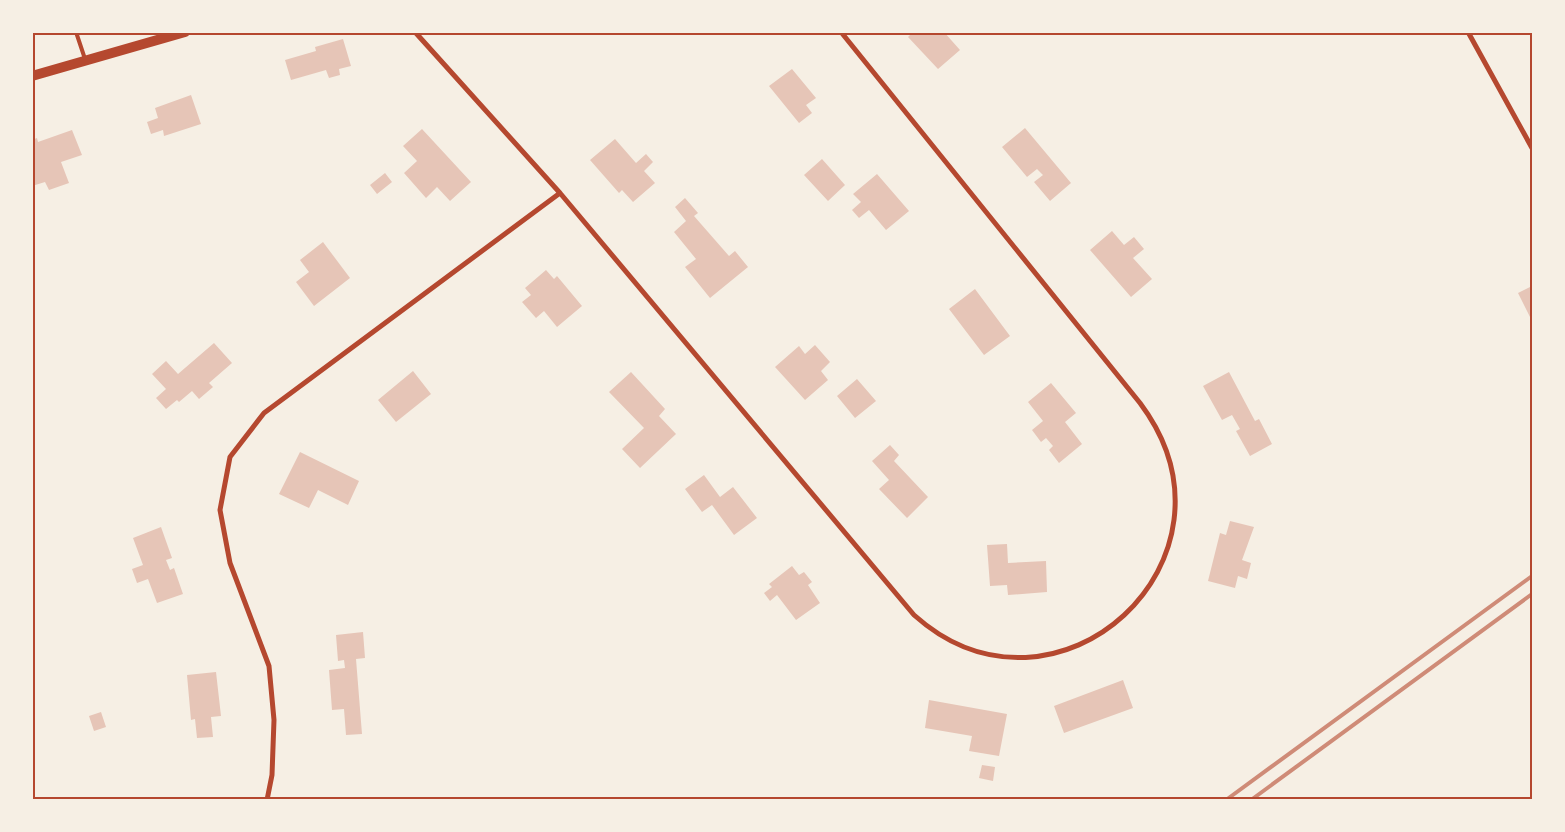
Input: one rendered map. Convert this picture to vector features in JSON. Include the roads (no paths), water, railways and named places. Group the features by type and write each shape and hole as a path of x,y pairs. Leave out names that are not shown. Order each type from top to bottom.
{"main road":[{"path":"32,76 185,32"}],"street":[{"path":"414,32 560,193 899,598 923,622 941,635 962,645 1006,656 1029,656 1051,653 1094,638 1122,618 1138,602 1154,579 1166,553 1172,531 1175,497 1173,475 1163,442 1140,403 840,32"},
{"path":"1468,32 1532,148"},
{"path":"267,800 272,776 274,720 269,666 230,563 220,510 230,457 264,413 560,193"}],"lane":[{"path":"76,32 86,60"}],"railway":[{"path":"1226,800 1532,576"},
{"path":"1251,800 1532,594"}]}
